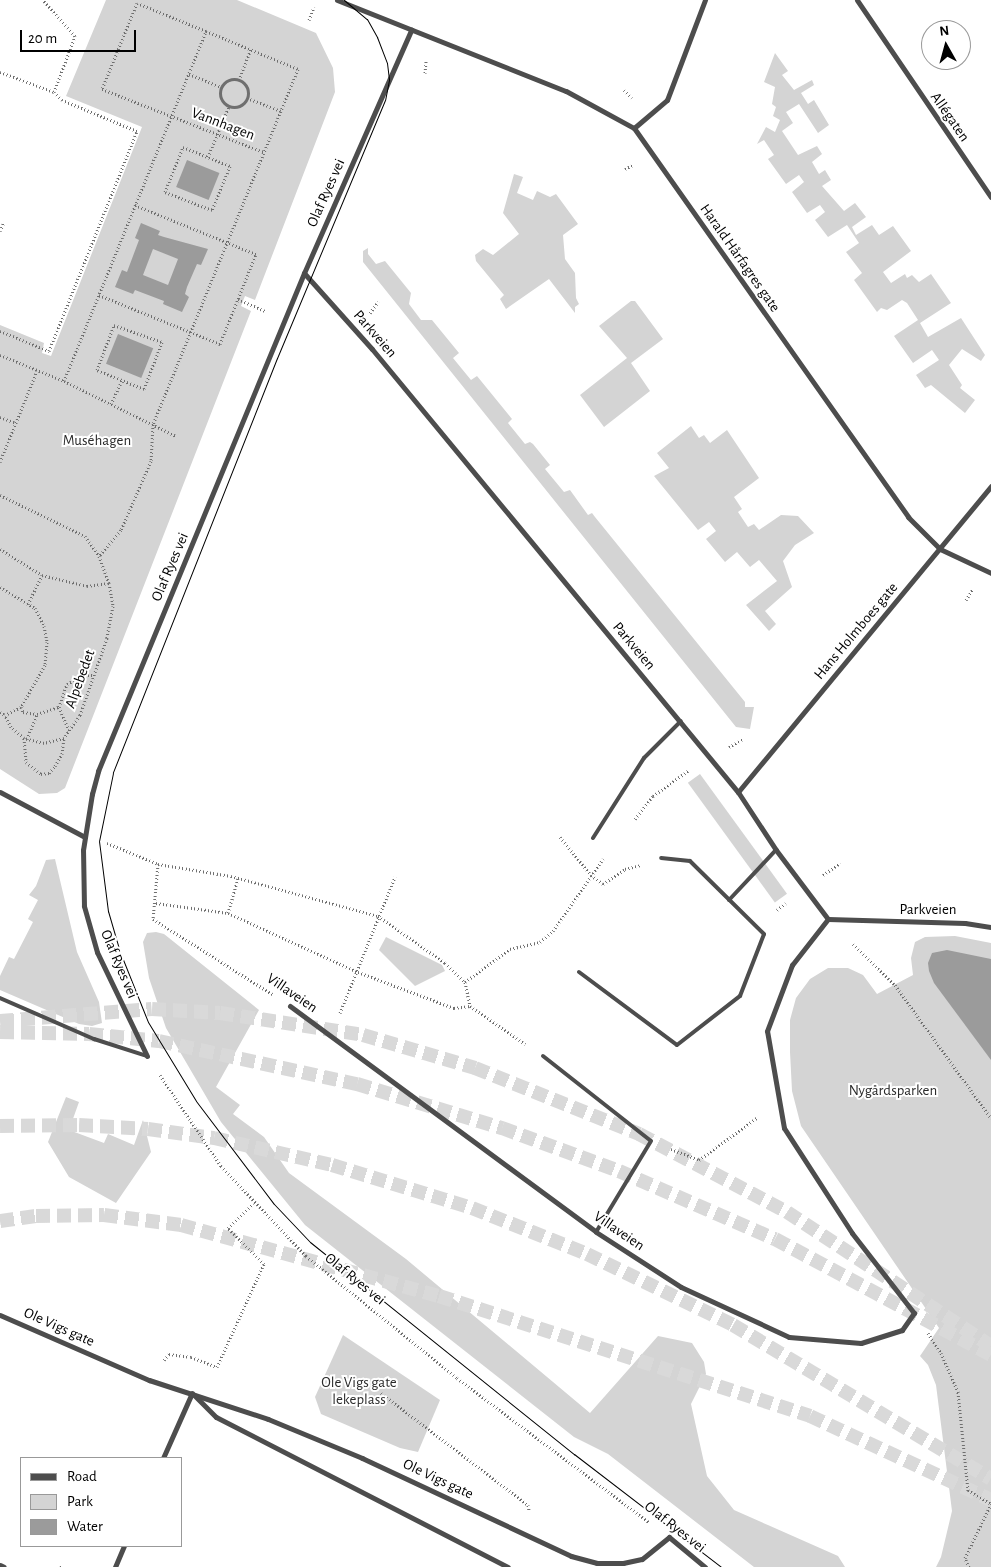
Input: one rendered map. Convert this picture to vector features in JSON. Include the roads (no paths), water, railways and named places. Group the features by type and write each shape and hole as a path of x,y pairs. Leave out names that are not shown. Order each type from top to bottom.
{"street":[{"name":"Harald Hårfagres gate","path":"337,0 566,91 634,128 908,517 940,549 991,573"},
{"path":"353,7 356,0"},
{"path":"634,128 667,100 705,0"},
{"name":"Allégaten","path":"857,0 991,197"},
{"name":"Olaf Ryes vei","path":"148,1056 97,952 84,906 85,837 98,771 304,273 411,30"},
{"name":"Parkveien","path":"304,273 372,349 738,792 776,850 828,919 965,923 991,927"},
{"name":"Hans Holmboes gate","path":"738,792 991,486"},
{"path":"0,792 85,837"},
{"name":"Villaveien","path":"290,1006 596,1232 681,1287 789,1337 861,1343 902,1330 914,1313 852,1233 784,1128 767,1031 792,965 828,919"},
{"name":"Ole Vigs gate","path":"0,1315 149,1380 268,1419 362,1458 571,1556 597,1563 623,1564 642,1559 669,1538"},
{"path":"163,1457 192,1393"},
{"name":"Ole Vigs gate","path":"192,1393 216,1417 508,1567"},
{"name":"Olaf Ryes vei","path":"669,1538 705,1567"},
{"path":"115,1567 124,1547"},
{"path":"0,1565 4,1567"}],"lane":[{"path":"593,838 644,758 681,722"},
{"path":"729,900 776,850"},
{"path":"579,972 677,1045 740,996 764,934 690,861 661,858"},
{"path":"0,998 94,1039 148,1056"},
{"path":"543,1056 651,1141 596,1232"}],"water":[{"path":"187,160 219,173 209,200 176,187"},
{"path":"141,223 160,231 158,235 208,249 201,265 197,264 187,287 185,294 189,297 182,312 163,304 164,301 135,290 133,294 115,287 122,270 127,272 139,240 135,238","holes":["153,249 178,259 168,285 143,275"]},
{"path":"118,334 153,348 141,378 106,364"},
{"path":"947,950 991,959 991,1060 934,983 929,971 928,963 932,953"}],"tunnel":[{"path":"0,1021 152,1009 220,1013 363,1035 475,1068 639,1134 787,1212 991,1346"},
{"path":"0,1032 89,1034 159,1041 357,1084 502,1128 619,1171 775,1239 991,1355"},
{"path":"0,1126 79,1125 148,1129 214,1138 332,1165 472,1208 587,1254 733,1325 991,1479"},
{"path":"0,1221 36,1216 104,1215 181,1225 439,1296 810,1416 991,1500"}],"tram line":[{"path":"344,0 367,19 377,37 387,63 389,80 385,100 277,358 113,773 99,841 108,911 120,952 148,1022 196,1101 274,1204 310,1242 574,1454 721,1567"}],"park label":[{"name":"Muséhagen","path":"97,441"},
{"name":"Nygårdsparken","path":"893,1091"},
{"name":"Ole Vigs gate lekeplass","path":"359,1390"}]}
